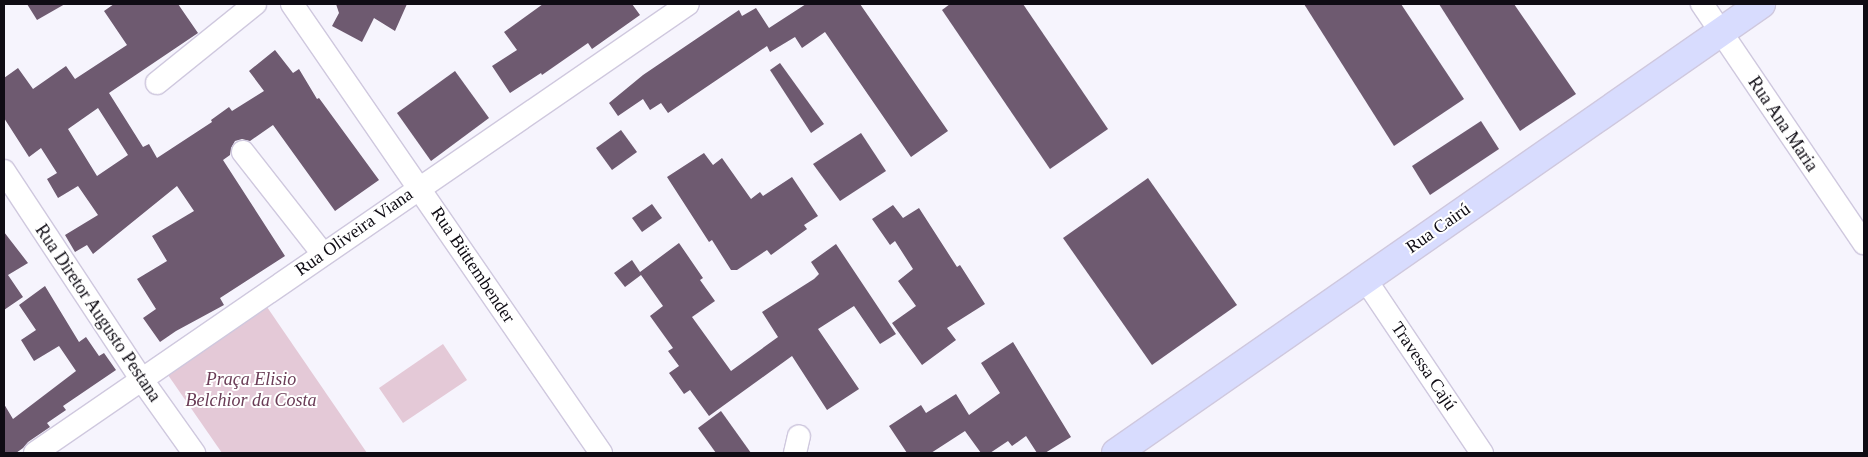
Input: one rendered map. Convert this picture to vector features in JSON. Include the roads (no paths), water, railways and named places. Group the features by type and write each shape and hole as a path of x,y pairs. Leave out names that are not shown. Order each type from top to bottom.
{"main road":[{"name":"Rua Cairú","path":"1116,453 1761,4"}],"street":[{"path":"157,83 255,4"},
{"name":"Rua Büttembender","path":"292,4 420,186 601,453"},
{"name":"Rua Ana Maria","path":"1702,4 1864,243"},
{"name":"Rua Oliveira Viana","path":"35,453 676,7"},
{"path":"243,152 323,254"},
{"name":"Rua Diretor Augusto Pestana","path":"4,171 142,380 194,453"},
{"name":"Travessa Cajú","path":"1366,279 1482,453"}],"park label":[{"name":"Praça Elisio Belchior da Costa","path":"251,390"}]}
